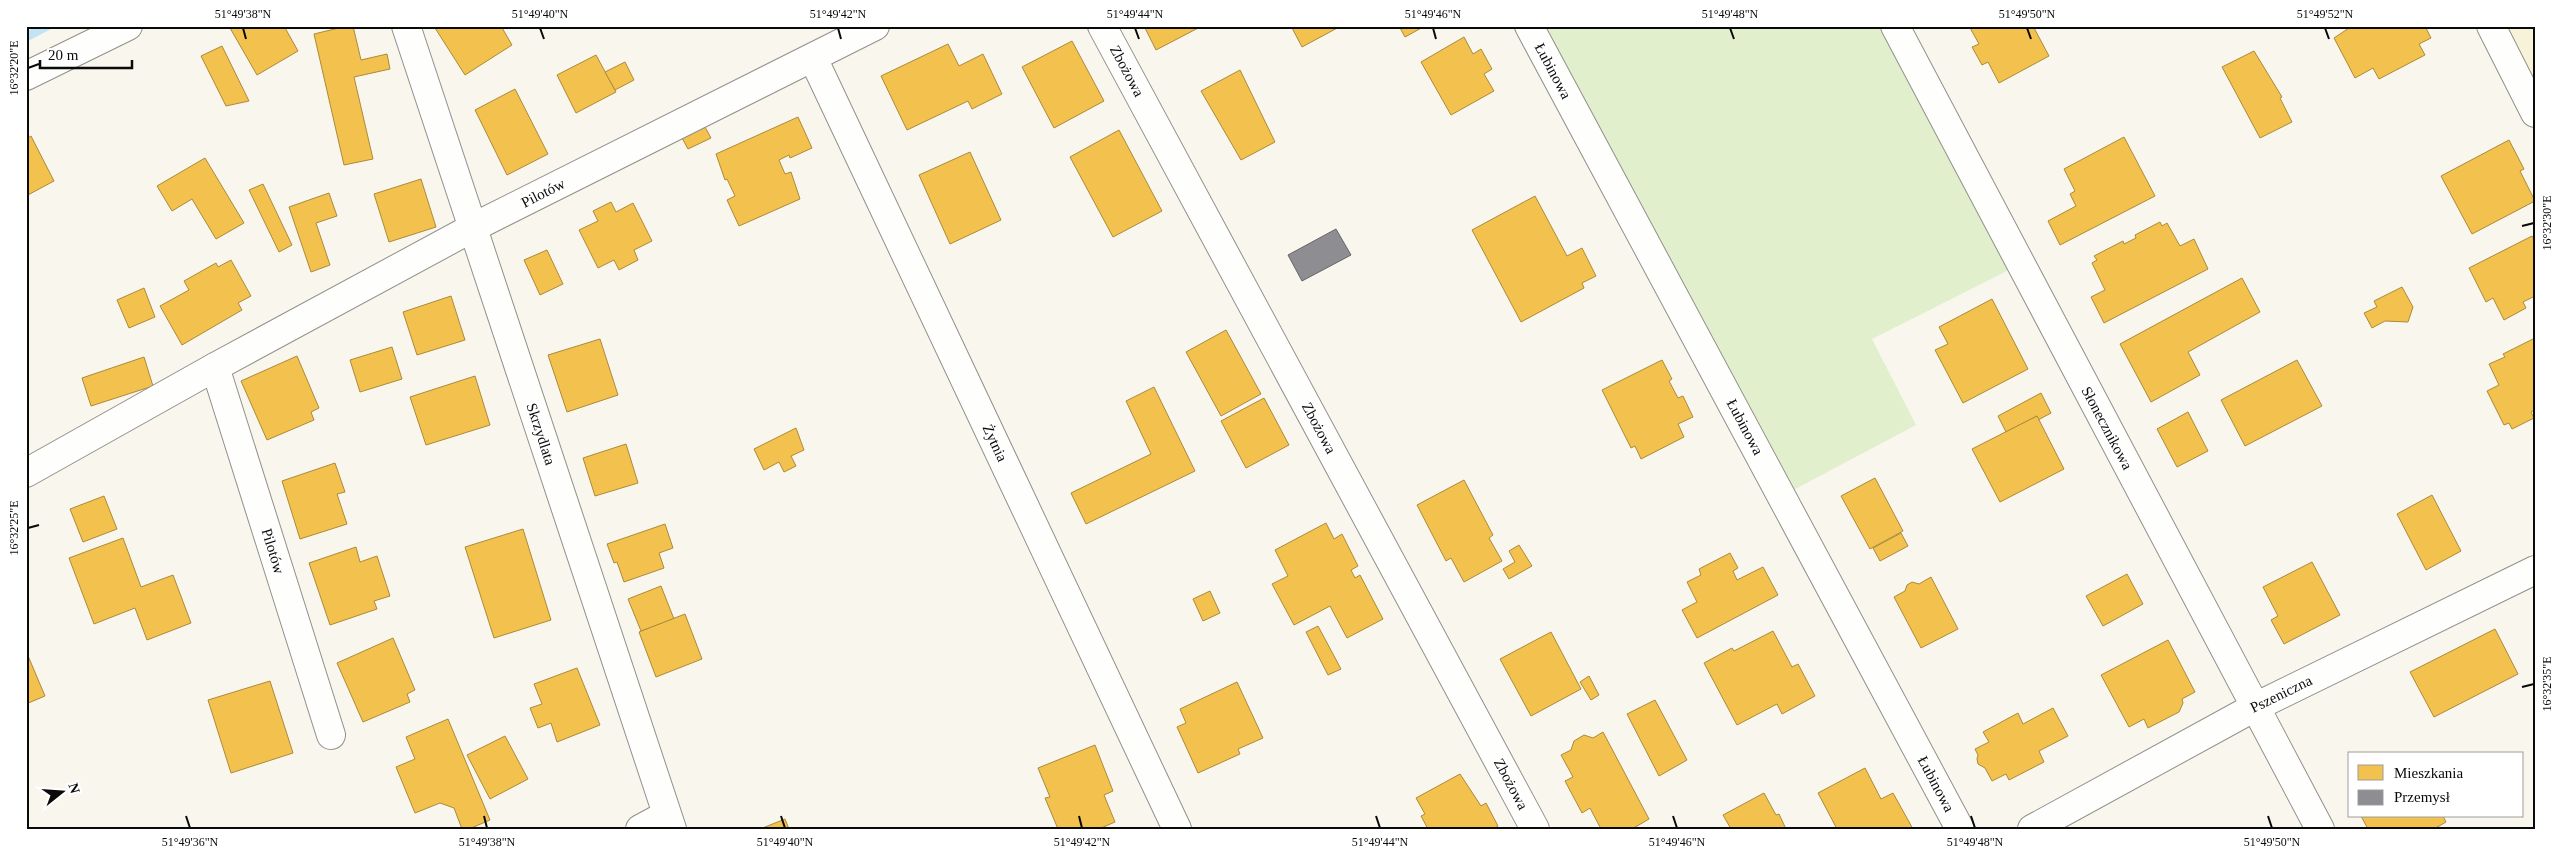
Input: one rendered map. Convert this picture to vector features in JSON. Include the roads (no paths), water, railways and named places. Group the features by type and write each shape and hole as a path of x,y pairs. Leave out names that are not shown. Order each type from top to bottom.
{"street":[{"path":"26,76 128,26"},
{"name":"Skrzydlata","path":"406,26 474,227 669,822 640,829"},
{"name":"Pilotów","path":"26,473 215,367 474,227 876,26"},
{"name":"Zbożowa","path":"1102,26 1535,829"},
{"name":"Łubinowa","path":"1529,26 1960,829"},
{"name":"Słonecznikowa","path":"1896,26 2320,829"},
{"path":"2491,26 2535,112"},
{"name":"Żytnia","path":"813,58 1177,829"},
{"name":"Pilotów","path":"215,367 330,735"},
{"name":"Pszeniczna","path":"2032,829 2255,707 2535,570"}],"waterway":[{"path":"26,37 47,26"}]}
